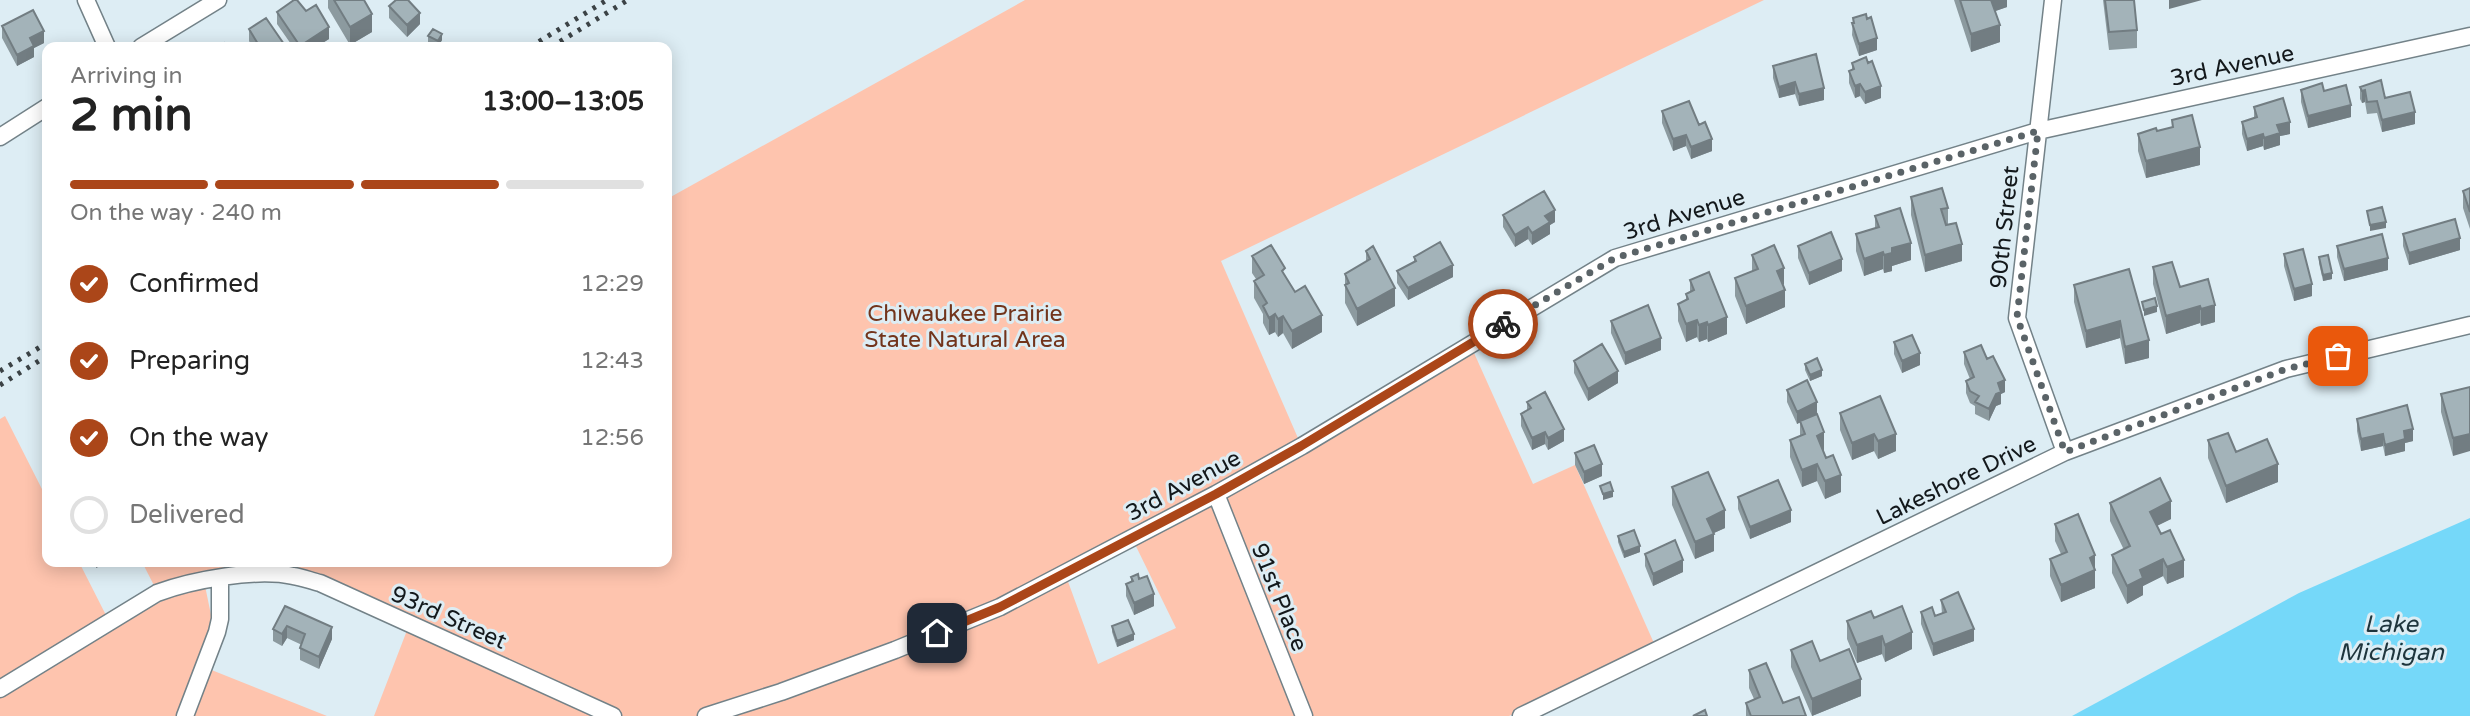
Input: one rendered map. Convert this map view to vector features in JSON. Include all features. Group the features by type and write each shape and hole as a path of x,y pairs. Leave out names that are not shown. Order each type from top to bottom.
{"street":[{"path":"86,0 105,42"},
{"path":"149,42 218,0"},
{"name":"90th Street","path":"2053,0 2017,317 2065,452"},
{"name":"3rd Avenue","path":"706,716 857,664 1000,607 1216,494 1301,446 1615,258 2038,131 2470,36"},
{"path":"0,137 42,110"},
{"name":"Lakeshore Drive","path":"1521,716 2065,452 2286,369 2470,325"},
{"name":"91st Place","path":"1216,494 1304,716"},
{"name":"93rd Street","path":"0,689 157,593 180,585 220,578 264,574 291,575 320,583 613,716"},
{"path":"185,716 220,619 220,578"}],"green space":[{"name":"Chiwaukee Prairie State Natural Area","path":"1025,0 1764,0 1221,261 1301,445 1470,344 1533,484 1575,465 1657,650 1509,716 374,716 411,620 263,567 672,567 672,196","holes":["1128,530 1176,628 1098,664 1062,565"]},
{"name":"Chiwaukee Prairie State Natural Area","path":"5,416 42,489 42,567 82,567 112,627 162,601 145,567 263,567 202,571 211,615 211,631 199,665 327,716 0,716 0,419"}],"water":[{"name":"Lake Michigan","path":"2470,518 2470,716 2072,716 2299,593"}],"building":[{"path":"294,0 306,11 316,5 329,27 306,42 297,42 277,12"},
{"path":"334,0 364,0 372,14 350,27"},
{"path":"396,0 408,0 420,13 407,25 389,6"},
{"path":"1960,0 1991,0 2000,25 1971,34"},
{"path":"2105,0 2134,0 2137,30 2109,32"},
{"path":"33,10 44,31 30,38 34,46 17,55 2,26"},
{"path":"1866,14 1867,19 1871,17 1877,38 1859,44 1853,18"},
{"path":"266,18 283,42 257,42 249,29"},
{"path":"433,29 442,34 438,41 428,36"},
{"path":"1816,54 1824,88 1799,94 1795,82 1779,87 1773,66"},
{"path":"1866,57 1868,63 1872,61 1881,86 1865,92 1860,84 1855,86 1849,71 1854,69 1852,63"},
{"path":"2381,80 2385,98 2410,92 2415,112 2382,120 2377,101 2367,102 2365,90 2362,91 2360,87"},
{"path":"2322,83 2324,91 2346,85 2351,105 2308,116 2301,90"},
{"path":"2283,98 2290,122 2277,125 2280,133 2247,139 2242,122 2257,117 2254,107"},
{"path":"1689,101 1699,125 1705,122 1712,139 1691,147 1686,135 1673,139 1662,111"},
{"path":"2192,115 2200,147 2146,161 2138,134 2156,128 2157,131 2173,127 2172,120"},
{"path":"1942,188 1948,208 1941,209 1946,225 1956,223 1962,244 1925,255 1911,197"},
{"path":"2470,188 2470,212 2463,191"},
{"path":"1544,191 1555,210 1545,216 1550,222 1532,233 1528,227 1515,235 1503,215"},
{"path":"2382,207 2386,222 2370,225 2367,211"},
{"path":"1900,208 1911,243 1892,248 1892,253 1884,255 1883,252 1864,259 1856,234 1879,227 1875,216"},
{"path":"2455,219 2460,238 2409,253 2403,234"},
{"path":"1831,232 1842,259 1809,273 1798,246"},
{"path":"2382,234 2388,258 2344,269 2337,246"},
{"path":"1440,242 1453,265 1408,288 1397,271 1416,261 1414,257"},
{"path":"1271,245 1295,292 1305,286 1322,315 1292,331 1283,316 1278,319 1275,314 1269,318 1263,306 1267,303 1254,281 1264,275 1252,256"},
{"path":"1774,245 1784,268 1777,271 1785,290 1746,306 1735,278 1758,269 1752,255"},
{"path":"1373,246 1395,288 1357,309 1345,285 1349,283 1345,274 1370,259 1366,251"},
{"path":"2303,249 2312,284 2294,289 2284,254"},
{"path":"2328,255 2332,273 2323,275 2319,257"},
{"path":"2172,262 2180,287 2208,279 2215,305 2201,309 2200,306 2166,316 2153,267"},
{"path":"2129,269 2149,340 2125,347 2120,321 2086,331 2074,285"},
{"path":"1709,272 1727,317 1708,325 1707,322 1699,325 1697,320 1686,324 1678,304 1688,299 1686,294 1694,290 1690,280"},
{"path":"2155,298 2157,306 2144,310 2142,302"},
{"path":"1648,305 1661,338 1625,353 1611,321"},
{"path":"1912,335 1920,353 1902,361 1894,342"},
{"path":"1602,344 1618,371 1588,389 1574,361"},
{"path":"1981,345 1987,359 1993,356 2005,380 1998,383 2001,392 1996,394 1989,409 1975,402 1979,396 1970,391 1966,381 1974,377 1964,352"},
{"path":"1817,358 1822,370 1810,375 1805,364"},
{"path":"1807,380 1817,402 1797,412 1787,390"},
{"path":"2470,387 2470,434 2453,438 2441,394"},
{"path":"1545,392 1564,429 1548,438 1545,432 1532,438 1521,414 1531,408 1527,402"},
{"path":"1880,396 1896,434 1878,441 1874,434 1852,443 1840,413"},
{"path":"2407,405 2413,429 2404,431 2405,439 2385,445 2383,434 2361,439 2357,419"},
{"path":"1817,414 1824,432 1817,436 1826,458 1833,455 1841,475 1825,481 1817,464 1802,470 1790,440 1805,434 1800,421"},
{"path":"2228,433 2236,452 2267,439 2278,464 2226,486 2208,440"},
{"path":"1594,445 1602,464 1584,472 1575,453"},
{"path":"1708,472 1725,510 1707,519 1714,534 1695,542 1672,487"},
{"path":"2160,478 2171,501 2150,512 2161,534 2170,530 2184,560 2167,567 2163,559 2140,570 2143,578 2127,586 2112,555 2130,546 2110,503"},
{"path":"1778,480 1791,510 1750,527 1738,497"},
{"path":"1610,482 1613,491 1603,494 1600,486"},
{"path":"2078,514 2095,555 2090,558 2095,570 2061,585 2050,559 2067,552 2055,524"},
{"path":"1634,530 1640,546 1624,552 1618,536"},
{"path":"1675,540 1683,560 1653,574 1645,554"},
{"path":"1138,574 1139,579 1147,576 1154,594 1134,603 1126,584 1133,581 1131,577"},
{"path":"1958,592 1974,629 1933,644 1921,612 1932,607 1935,616 1946,612 1941,600"},
{"path":"285,606 332,627 319,657 300,648 305,634 287,626 282,634 273,629"},
{"path":"1902,606 1912,632 1885,645 1882,636 1857,645 1847,621 1871,611 1874,618"},
{"path":"1128,620 1134,634 1117,641 1112,626"},
{"path":"1812,641 1820,661 1849,649 1861,679 1812,699 1791,650"},
{"path":"1766,663 1783,703 1799,697 1806,716 1751,716 1746,703 1760,697 1749,670"},
{"path":"1705,710 1707,716 1693,716"}],"railway":[{"path":"538,42 607,0"},
{"path":"559,42 628,0"},
{"path":"0,371 42,346"},
{"path":"0,385 42,359"}],"way so far":[{"path":"1503,324 1615,258 2038,131 2017,317 2065,452 2286,369 2338,356"}],"route":[{"path":"937,633 1000,607 1216,494 1503,324"}]}
